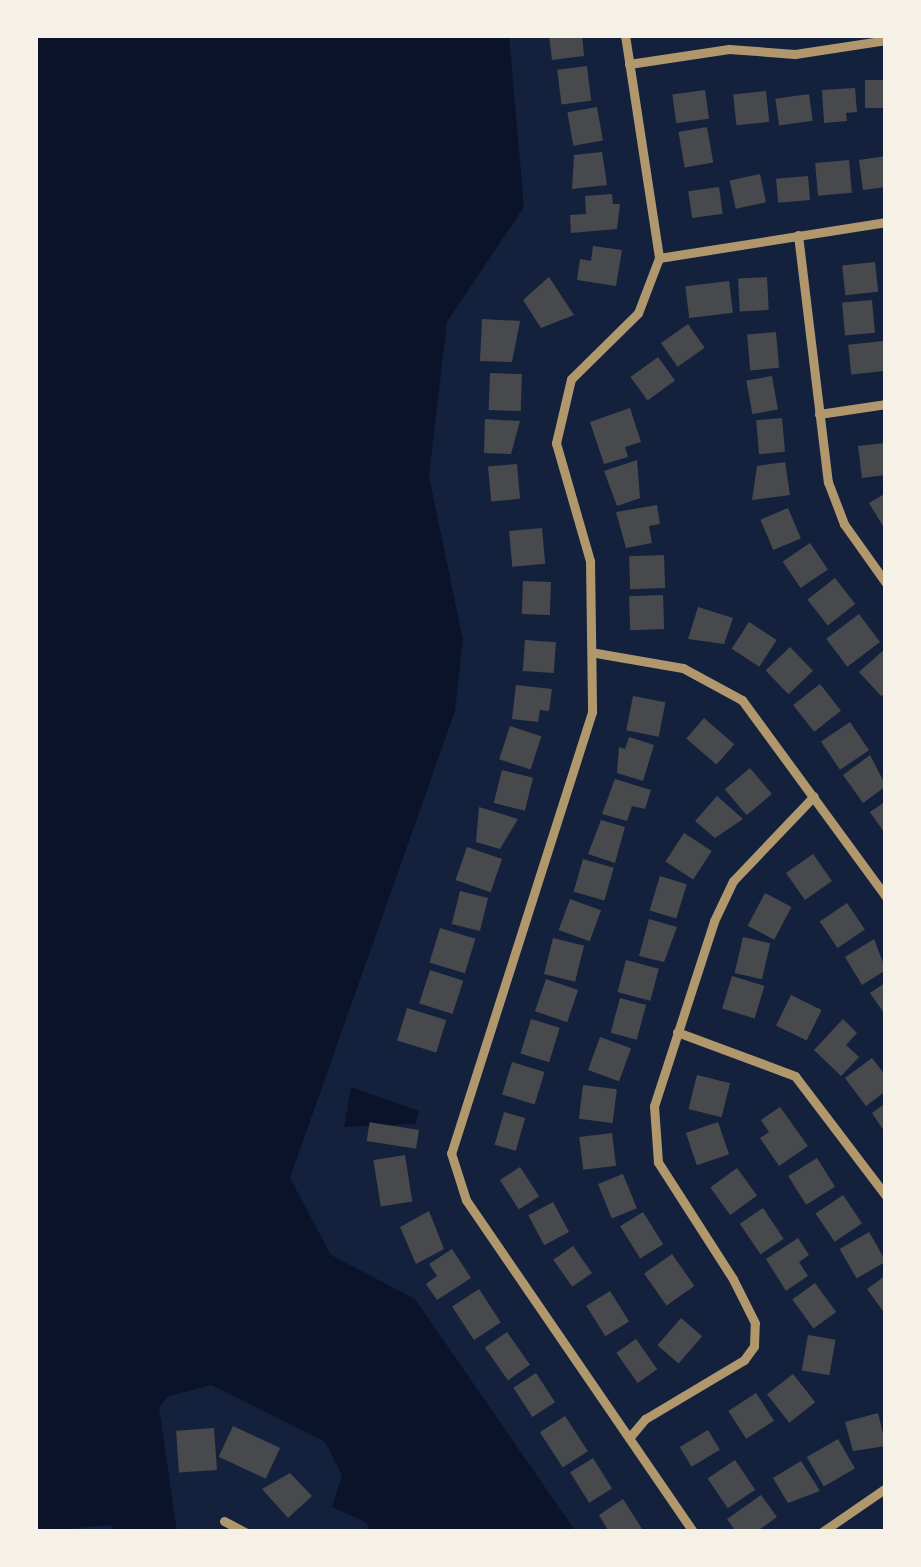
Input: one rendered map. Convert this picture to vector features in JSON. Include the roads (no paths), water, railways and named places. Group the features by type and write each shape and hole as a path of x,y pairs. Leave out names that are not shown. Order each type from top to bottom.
{"street":[{"path":"625,35 659,258 638,313 580,366 558,418 560,467 590,560 596,653 582,747 451,1136 451,1153 466,1200 693,1532"},
{"path":"830,35 832,48"},
{"path":"629,64 729,49 794,54 886,40"},
{"path":"659,258 886,222"},
{"path":"798,235 828,482 844,524 886,584"},
{"path":"819,414 886,404"},
{"path":"596,653 683,668 726,688 760,719 886,897"},
{"path":"629,1438 645,1419 744,1360 754,1346 754,1323 732,1279 672,1190 654,1149 654,1106 733,882 814,796"},
{"path":"677,1032 795,1076 886,1196"},
{"path":"822,1532 885,1491"},
{"path":"224,1521 245,1532"}],"water":[{"path":"35,35 509,35 524,207 447,322 429,476 463,640 455,711 290,1178 331,1255 415,1299 576,1532 371,1532 367,1523 332,1507 342,1475 325,1442 211,1385 169,1396 159,1407 177,1532 113,1532 111,1525 35,1532"},
{"path":"351,1087 419,1111 415,1124 344,1127"}]}
